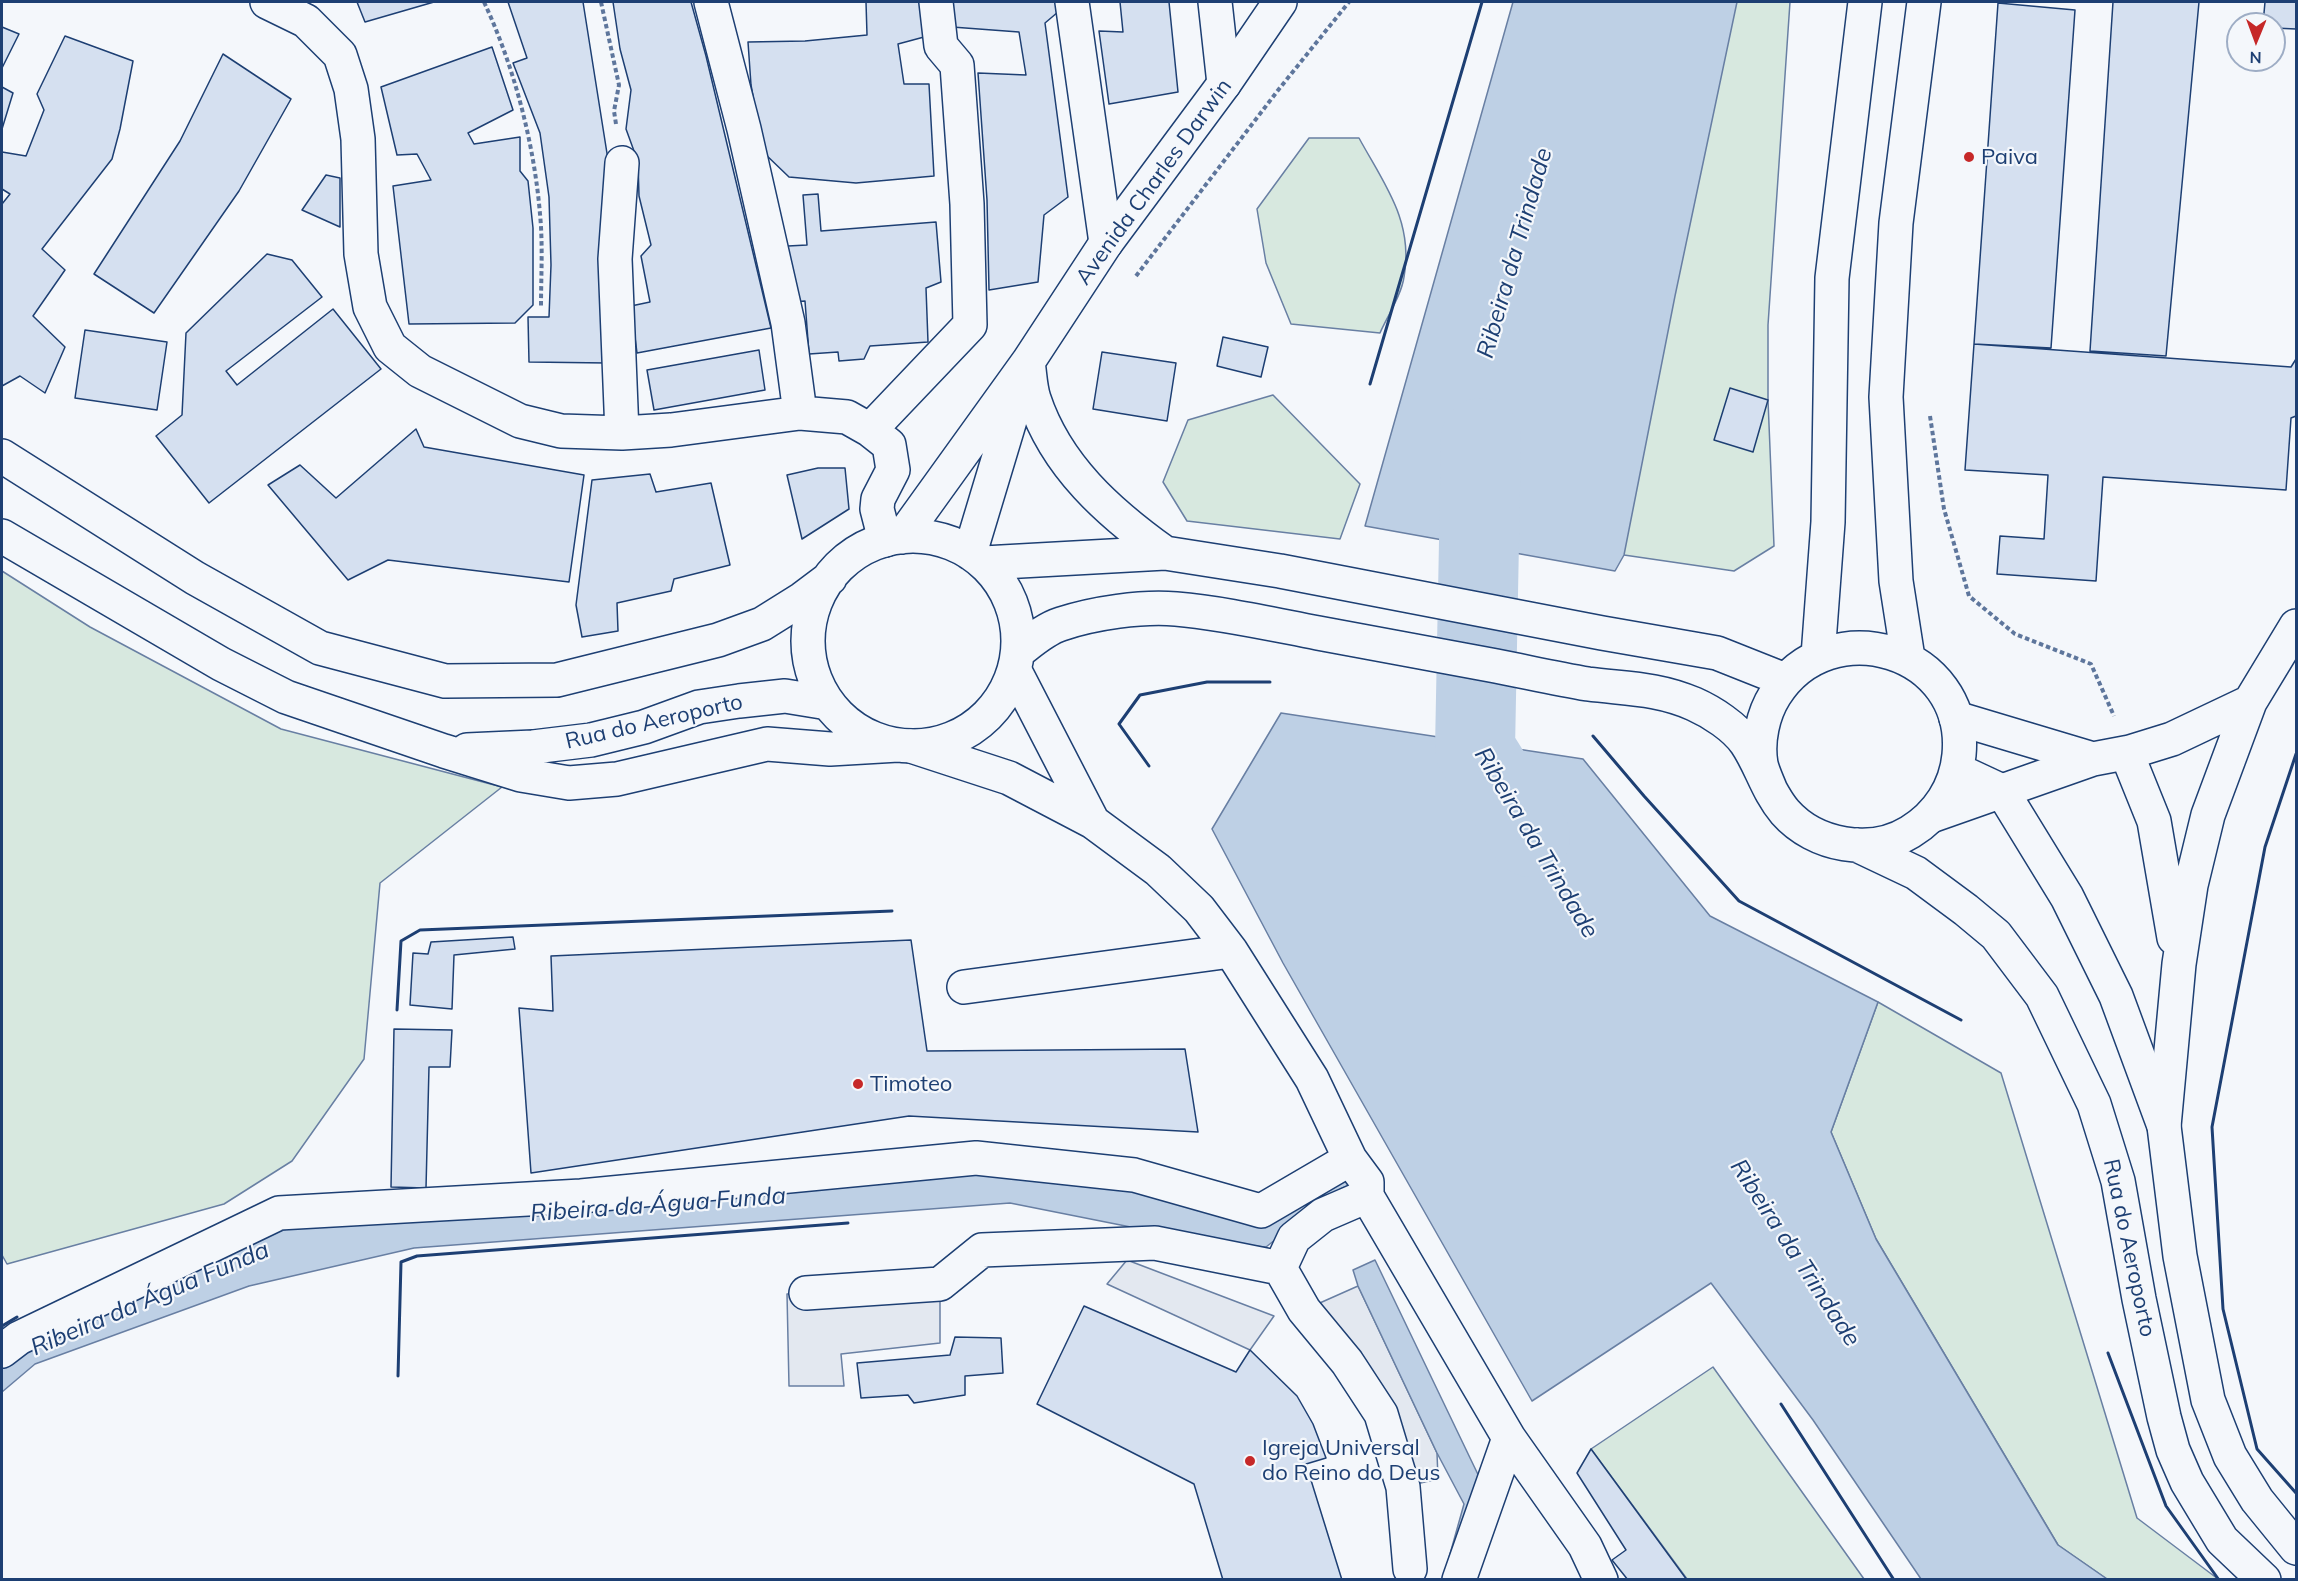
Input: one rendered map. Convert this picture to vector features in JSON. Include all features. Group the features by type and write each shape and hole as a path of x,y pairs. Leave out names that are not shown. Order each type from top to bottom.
{"main road":[{"path":"267,2 310,11 340,55 351,89 358,139 361,254 370,307 390,347 420,371 519,421 561,431 622,433 671,430 800,413 847,417 870,430 889,445 893,470 878,499 877,509 893,539"},
{"path":"711,2 744,129 788,323 800,413"},
{"path":"870,430 970,324 967,204 957,65 941,46 936,2"},
{"path":"1072,2 1106,243"},
{"path":"1215,2 1224,84"},
{"name":"Avenida Charles Darwin","path":"1028,362 1106,243 1224,84 1280,2"},
{"path":"1818,656 1828,522 1832,278 1866,2"},
{"path":"1908,658 1896,581 1886,397 1896,223 1924,2"},
{"path":"622,163 615,259 622,433"},
{"path":"893,539 1028,362"},
{"path":"1028,362 1033,397 1043,422 1070,466 1111,512 1165,553"},
{"path":"977,558 1028,362"},
{"path":"2,456 195,578 320,648 445,681 556,680 718,640 762,624 802,599 830,578 846,561 865,549 893,539 926,537 948,542 977,558 1004,588 1017,618 1017,661 1093,822"},
{"path":"2,536 221,664 286,697 521,775 569,783 617,779 767,744 830,748 905,746 946,742 976,726 1000,701 1017,661 1047,630 1061,624 1103,614 1156,608 1266,623 1587,684 1661,692 1697,705 1726,724 1745,741 1771,791 1786,813 1806,830 1831,841 1857,845 1884,843 1909,833 1930,816 1947,795 1957,770 1960,744 1956,718 1945,694 1929,673 1908,658 1878,648 1848,647 1818,656 1800,666 1785,680 1768,705 1761,734 1761,763 1771,791"},
{"path":"977,558 1165,553 1280,572 1717,653 1785,680"},
{"path":"830,578 816,600 809,627 808,653 815,679 828,703 859,731 1009,778 1093,822 1166,878 1199,909 1231,951 1312,1079 1361,1178 1509,1438 1585,1546 1601,1580"},
{"path":"2296,626 2250,702 2208,815 2192,885 2179,963 2164,1126 2180,1256 2208,1400 2230,1456 2257,1500 2296,1548"},
{"name":"Rua do Aeroporto","path":"444,751 533,747 591,740 644,727 699,707 740,701 785,696 828,703"},
{"path":"1930,816 2093,759 2130,752 2172,739 2250,702"},
{"path":"1956,718 2093,759"},
{"path":"2130,752 2131,764 2154,821 2179,963"},
{"path":"1957,770 2002,791 2067,897 2116,996 2164,1126"},
{"name":"Rua do Aeroporto","path":"1857,845 1916,873 1966,910 1996,935 2042,996 2094,1104 2118,1181 2144,1320 2173,1450 2187,1482 2222,1540 2264,1580"},
{"path":"964,987 1231,951"},
{"path":"2,1351 19,1338 279,1213 581,1196 976,1158 1134,1175 1261,1211 1361,1178"},
{"path":"1280,1268 1294,1238 1323,1215 1361,1178"},
{"path":"807,1293 940,1284 982,1250 1155,1243 1280,1268 1304,1310 1347,1362 1381,1414 1402,1487 1410,1569"},
{"path":"1459,1580 1509,1438"}],"path":[{"path":"484,2 500,36 531,147 540,215 541,307"},
{"path":"601,2 619,85 614,111 622,163"},
{"path":"1134,279 1279,89 1349,2"},
{"path":"1930,415 1944,509 1969,596 2015,634 2091,664 2130,752"}],"shaded area":[{"path":"1640,2 1790,2 1768,325 1768,400 1774,546 1734,571 1624,555 1615,318"},
{"path":"1309,138 1359,138 1395,204 1405,238 1404,277 1397,298 1380,333 1291,324 1266,263 1257,209"},
{"path":"1273,395 1360,484 1340,539 1187,521 1163,482 1188,420"},
{"path":"2,571 90,627 281,729 502,787 380,883 364,1059 292,1161 224,1204 7,1264 2,1255"},
{"path":"1878,1002 2001,1073 2137,1518 2218,1579 2107,1579 2058,1545 1876,1239 1831,1132"},
{"path":"1127,1260 1274,1316 1250,1350 1107,1284"},
{"path":"940,1284 940,1343 841,1354 844,1386 789,1386 787,1294"},
{"path":"1358,1286 1437,1453 1438,1479 1403,1487 1381,1414 1304,1310"},
{"path":"1713,1367 1864,1579 1687,1579 1591,1449"}],"water":[{"path":"1513,2 1737,2 1675,296 1624,555 1615,571 1365,526"},
{"path":"1281,713 1583,759 1710,916 1878,1002 1831,1132 1876,1239 2058,1545 2107,1579 1921,1579 1813,1420 1711,1283 1532,1401 1283,963 1212,829"},
{"name":"Ribeira da Água Funda","path":"947,1148 1253,1197 1364,1156 1375,1174 1340,1189 1266,1247 1206,1242 1010,1203 414,1248 249,1286 35,1364 2,1392 2,1339 277,1231 411,1206"},
{"path":"1375,1260 1484,1487 1474,1579 1443,1579 1464,1504 1437,1453 1358,1286 1353,1270"}],"building":[{"path":"357,2 434,2 365,22"},
{"path":"508,2 583,2 609,166 607,363 529,362 528,317 549,317 551,265 549,197 540,133 513,63 527,58"},
{"path":"613,2 691,2 771,328 637,353 631,306 650,302 641,256 651,245 639,196 638,162 626,129 631,90 620,49"},
{"path":"866,2 921,2 924,37 898,44 904,84 929,84 934,176 856,183 789,177 763,152 751,85 748,42 805,41 867,35"},
{"path":"950,2 1056,2 1058,12 1045,23 1068,197 1044,215 1038,282 989,290 987,200 978,73 1026,75 1019,32 952,27"},
{"path":"1120,2 1169,2 1178,92 1109,104 1099,31 1123,32"},
{"path":"2113,2 2199,2 2166,356 2090,351"},
{"path":"2265,2 2296,2 2296,29 2286,29 2286,12 2264,12"},
{"path":"1998,3 2075,10 2051,348 1974,344"},
{"path":"2,27 19,34 2,68"},
{"path":"65,36 133,61 112,159 42,249 65,270 33,316 65,347 45,393 20,376 2,386 2,204 10,194 2,189 2,152 26,156 44,110 37,94"},
{"path":"492,47 513,110 468,133 474,144 520,137 520,171 528,181 533,228 533,305 515,323 409,324 393,186 431,180 417,154 397,155 381,87"},
{"path":"223,54 291,99 239,191 154,313 94,274 180,141"},
{"path":"2,87 13,93 2,129"},
{"path":"326,175 340,178 340,227 302,210"},
{"path":"818,194 821,231 936,222 941,282 926,288 928,342 870,346 864,359 839,361 838,352 809,354 805,301 792,302 788,246 807,245 803,195"},
{"path":"267,254 292,260 322,297 226,371 237,385 333,309 381,369 209,503 156,436 182,415 186,333"},
{"path":"85,330 167,342 157,410 75,398"},
{"path":"1223,337 1268,347 1261,377 1217,366"},
{"path":"1974,344 2291,367 2296,359 2296,416 2291,418 2286,490 2103,477 2096,581 1997,574 2000,536 2044,539 2048,475 1965,470"},
{"path":"759,350 765,390 654,410 647,370"},
{"path":"1102,352 1176,363 1167,421 1093,409"},
{"path":"1730,388 1768,400 1753,452 1714,440"},
{"path":"416,429 424,447 584,475 569,582 388,560 348,580 268,485 300,465 336,498"},
{"path":"818,468 845,468 849,509 802,539 787,475"},
{"path":"650,474 656,492 711,483 730,565 674,579 671,591 617,603 618,631 582,637 576,605 592,480"},
{"path":"513,937 515,949 454,955 452,1009 410,1005 413,953 428,954 431,942"},
{"name":"Timoteo","path":"911,940 927,1051 1185,1049 1198,1132 909,1116 531,1173 519,1008 553,1011 551,956"},
{"path":"394,1029 452,1030 450,1067 429,1067 426,1188 391,1187"},
{"name":"Igreja Universal do Reino do Deus","path":"1084,1306 1236,1372 1250,1350 1297,1396 1313,1424 1326,1458 1306,1464 1342,1580 1223,1580 1194,1484 1037,1404"},
{"path":"955,1337 1001,1338 1003,1373 965,1376 965,1395 914,1403 908,1395 861,1398 857,1363 950,1355"},
{"path":"1591,1449 1687,1580 1628,1580 1612,1560 1626,1550 1577,1473"}],"waterway":[{"name":"Ribeira da Trindade","path":"1481,438 1475,749 1530,837"}],"wall":[{"path":"1370,384 1482,2"},
{"path":"1149,766 1119,724 1140,695 1207,682 1270,682"},
{"path":"1593,736 1739,901 1961,1020"},
{"path":"2296,754 2265,847 2212,1127 2223,1309 2257,1449 2296,1493"},
{"path":"397,1010 401,941 420,930 892,911"},
{"path":"398,1376 401,1262 417,1256 848,1223"},
{"path":"2,1326 17,1317"},
{"path":"2108,1353 2166,1506 2219,1580"},
{"path":"1781,1404 1894,1580"}],"place":[{"name":"Paiva","path":"1969,157"},
{"name":"Timoteo","path":"858,1084"},
{"name":"Igreja Universal do Reino do Deus","path":"1250,1461"}]}
